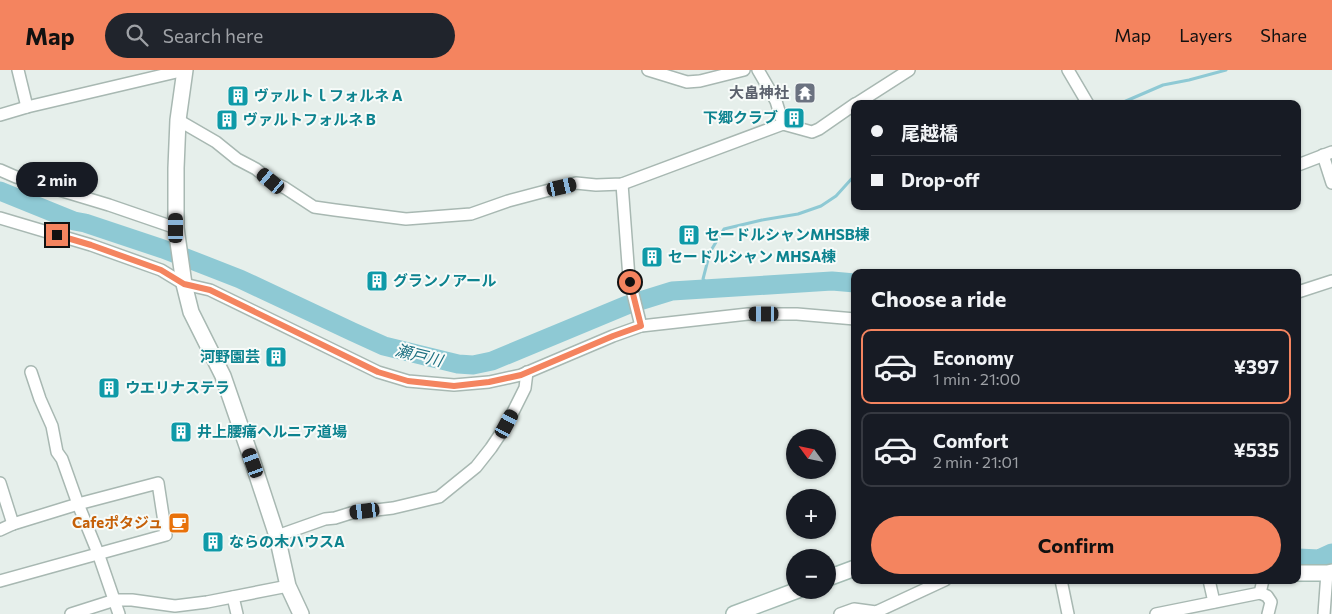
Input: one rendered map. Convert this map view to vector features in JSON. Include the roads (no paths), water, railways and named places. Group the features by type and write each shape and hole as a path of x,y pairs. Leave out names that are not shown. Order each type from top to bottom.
{"street":[{"path":"18,70 28,107"},
{"path":"0,115 185,70 178,120 176,168 177,231 183,280 191,312 223,376 277,536 288,586 301,614"},
{"path":"648,70 686,82 700,81 744,70"},
{"path":"758,70 776,101 782,124"},
{"path":"861,100 909,70"},
{"path":"1068,70 1086,100"},
{"path":"178,120 216,142 236,159 256,169 271,181 314,207 406,219 471,214 508,201 576,183 596,185 622,184 782,124 812,132 851,107"},
{"path":"1301,164 1328,154 1332,183"},
{"path":"0,170 16,177 109,205 177,231"},
{"path":"622,184 630,282 640,324"},
{"path":"0,218 91,245 161,270 210,290 378,372 408,381 454,386 489,382 521,375 640,324 748,314 797,314 851,320"},
{"path":"1301,291 1332,281"},
{"path":"31,372 40,400 52,426 57,452 62,459 98,553 119,614"},
{"path":"277,536 325,519 351,513 393,508 439,497 476,467 491,448 507,424 526,388 527,372"},
{"path":"0,483 13,524"},
{"path":"0,530 13,524 78,504 158,483 166,535 0,581"},
{"path":"836,575 851,569"},
{"path":"1301,572 1329,572 1324,614"},
{"path":"840,614 854,609 876,612 936,584"},
{"path":"1062,584 1068,614"},
{"path":"1210,584 1214,602"},
{"path":"1260,593 1262,584"},
{"path":"71,614 115,600 132,600 174,606 207,602 288,586"},
{"path":"1156,614 1260,593 1268,596 1271,602 1268,614"},
{"path":"734,614 786,594"},
{"path":"233,597 237,614"}],"waterway":[{"path":"1128,100 1163,85 1226,70"},
{"path":"712,289 703,279 710,252 724,229 798,214 821,206 836,196 851,179"},
{"name":"瀬戸川","path":"0,191 74,221 163,249 240,279 384,346 458,364 473,365 492,361 627,305 672,291 832,281 851,283"},
{"name":"瀬戸川","path":"1301,558 1319,559 1332,553"}],"place":[{"name":"大畠神社","path":"805,93"},
{"name":"ヴァルトｌフォルネ A","path":"238,96"},
{"name":"下郷クラブ","path":"794,118"},
{"name":"ヴァルトフォルネ B","path":"227,120"},
{"name":"セードルシャンMHSB棟","path":"689,235"},
{"name":"セードルシャン MHSA棟","path":"652,257"},
{"name":"グランノアール","path":"377,281"},
{"name":"河野園芸","path":"276,357"},
{"name":"ウエリナステラ","path":"109,388"},
{"name":"井上腰痛ヘルニア道場","path":"181,432"},
{"name":"Cafeポタジュ","path":"179,523"},
{"name":"ならの木ハウスA","path":"213,542"}]}
